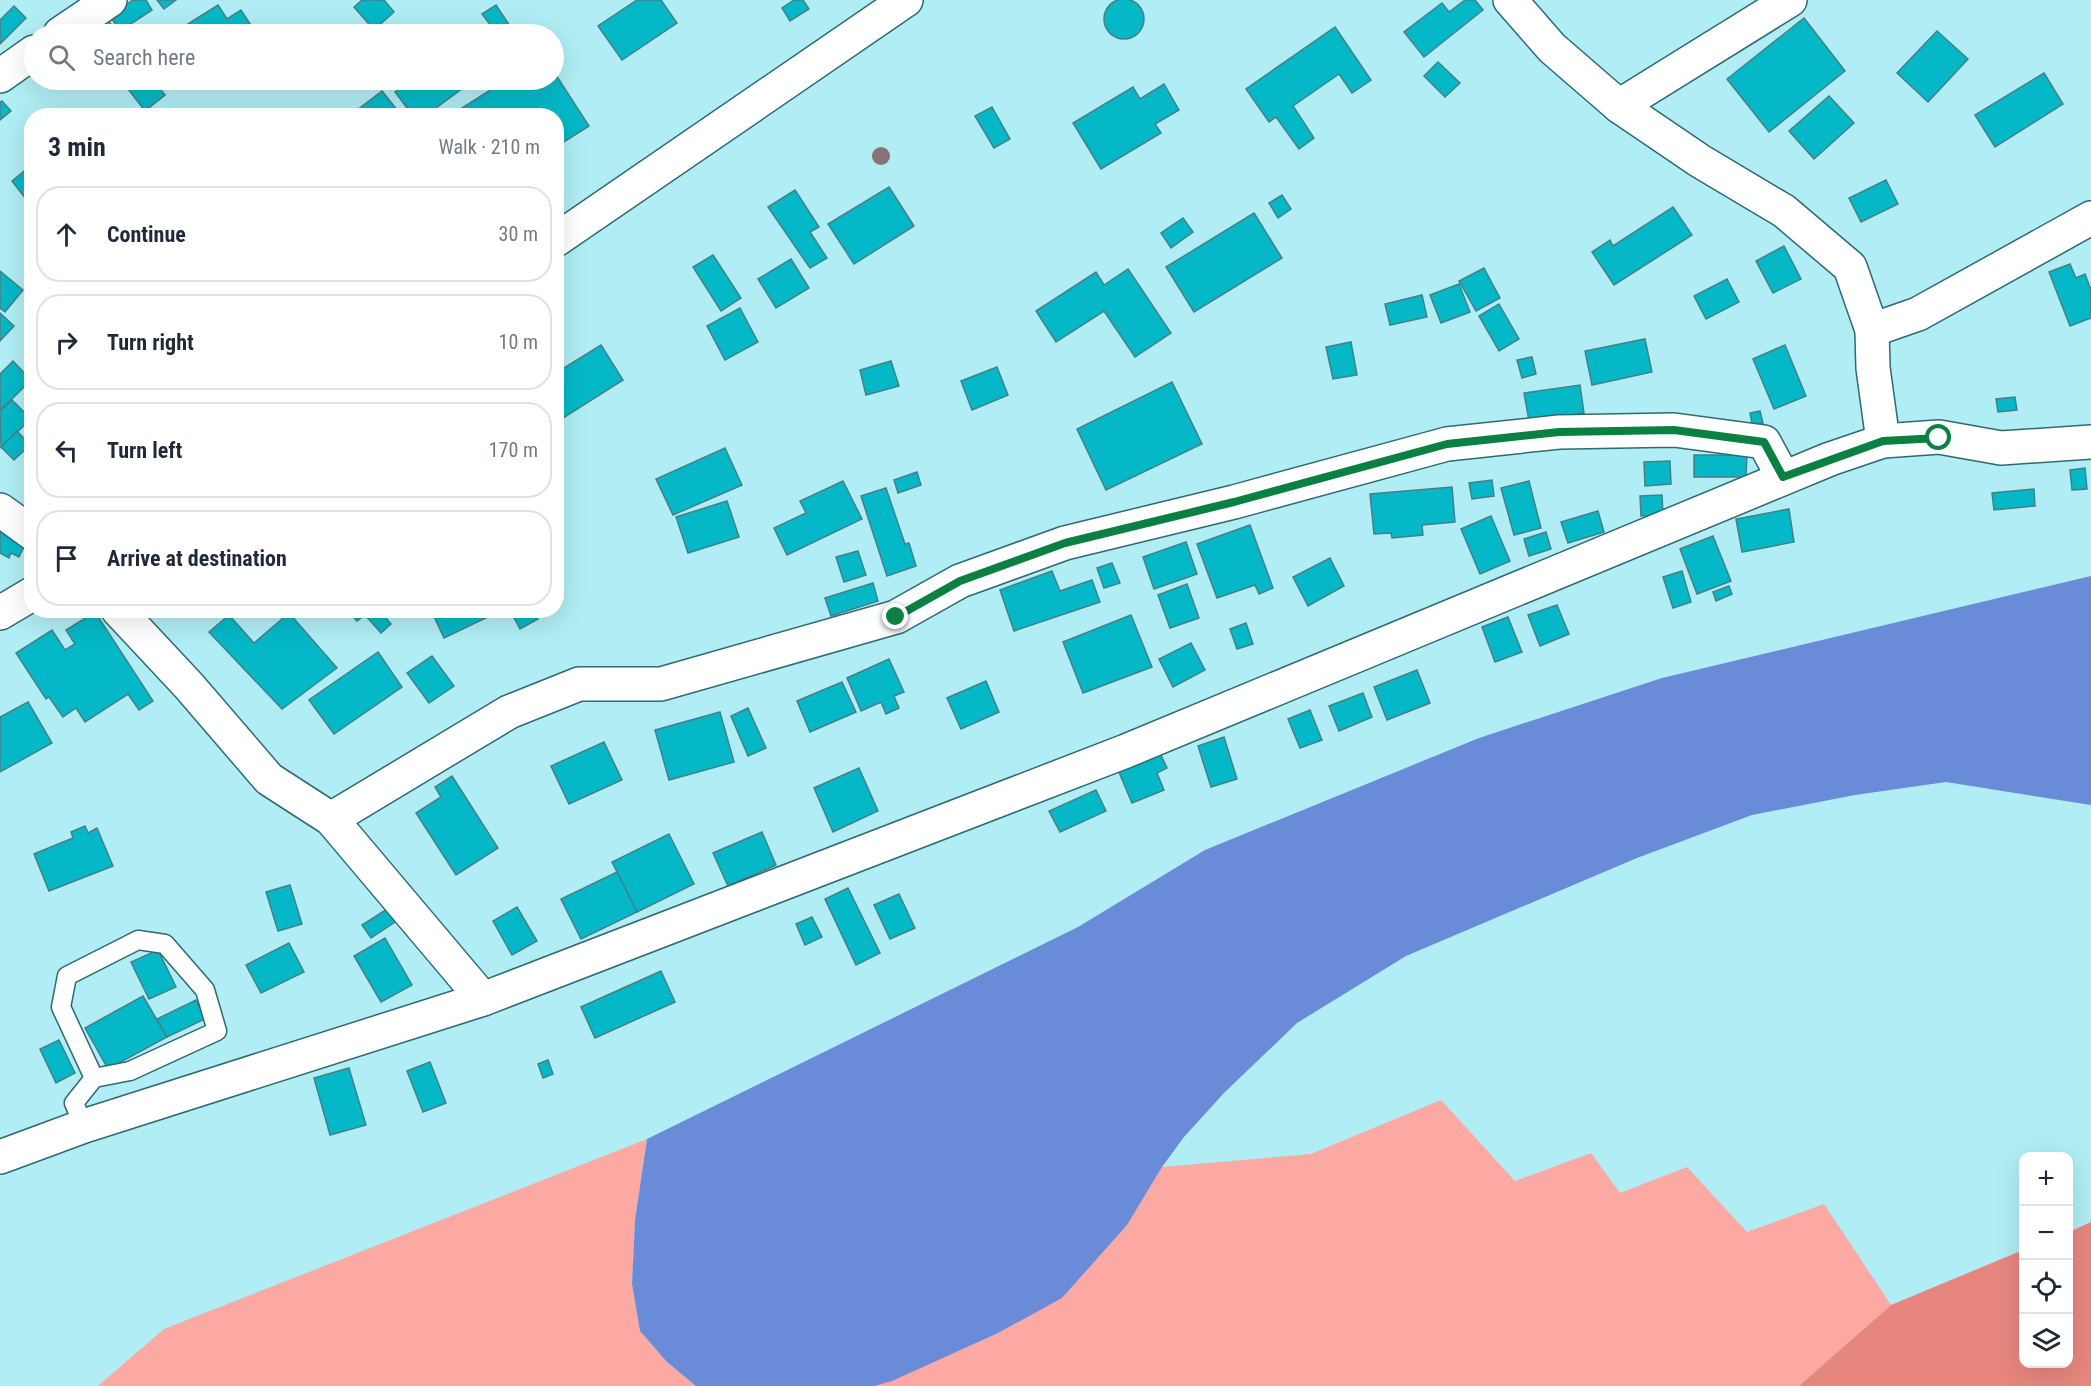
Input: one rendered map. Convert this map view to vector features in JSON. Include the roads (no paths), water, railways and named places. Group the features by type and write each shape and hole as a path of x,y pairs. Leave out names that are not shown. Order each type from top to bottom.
{"street":[{"path":"75,24 110,0"},
{"path":"564,235 906,0"},
{"path":"1510,0 1552,48 1619,106 1700,162 1784,211 1850,267 1872,330 1873,368 1883,441"},
{"path":"1619,106 1790,0"},
{"path":"0,76 24,59"},
{"path":"1872,330 1918,314 2091,218"},
{"path":"331,819 509,712 579,684 661,684 896,617 960,581 1065,543 1234,502 1447,444 1559,432 1674,430 1764,442 1783,477"},
{"path":"0,1157 84,1126 483,999 1126,751 1783,477 1883,441 1939,438 2001,448 2091,442"},
{"path":"0,510 24,527"},
{"path":"0,613 24,599"},
{"path":"125,618 189,686 268,779 331,819 483,999"}],"lane":[{"path":"84,1126 74,1103 94,1078 130,1071 217,1031 204,990 165,944 138,940 67,976 61,1007 94,1078"}],"water":[{"path":"2091,576 2091,805 1946,782 1855,795 1752,815 1637,858 1406,956 1297,1023 1224,1093 1184,1137 1162,1167 1127,1225 1062,1298 998,1333 892,1381 874,1386 696,1386 667,1362 640,1331 632,1284 635,1220 647,1139 1078,927 1205,850 1479,738 1662,678"}]}
